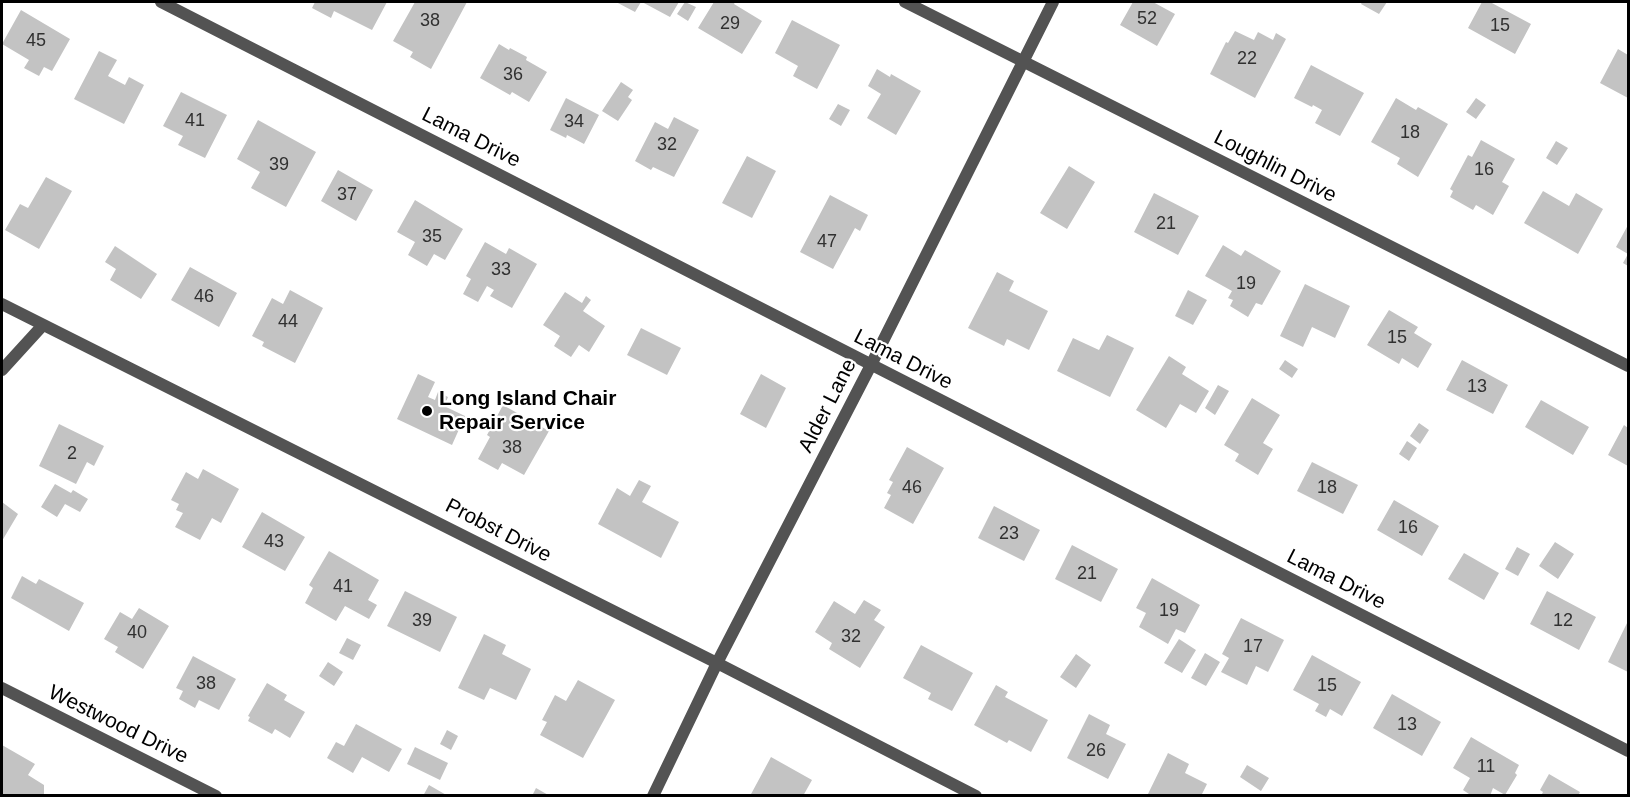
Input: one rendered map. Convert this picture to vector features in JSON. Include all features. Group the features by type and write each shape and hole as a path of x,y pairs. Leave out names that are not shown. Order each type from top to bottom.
{"street":[{"name":"Lama Drive","path":"161,2 1629,751"},
{"name":"Loughlin Drive","path":"905,2 1629,366"},
{"name":"Alder Lane","path":"653,795 717,663 871,365 1053,2"},
{"name":"Probst Drive","path":"2,304 976,795"},
{"path":"2,370 42,325"},
{"name":"Westwood Drive","path":"2,688 216,795"}],"building":[{"path":"315,2 387,2 372,30 334,11 331,18 312,8"},
{"path":"415,2 467,2 431,69 410,57 413,52 393,41"},
{"path":"616,2 641,2 635,12"},
{"path":"642,2 679,2 670,17"},
{"path":"685,2 696,7 688,21 677,14"},
{"path":"714,2 735,2 734,4 762,21 742,54 698,28"},
{"path":"1133,2 1153,2 1175,14 1157,46 1120,25"},
{"path":"1362,2 1387,2 1379,14 1361,4"},
{"path":"1482,2 1490,2 1531,24 1515,54 1468,28"},
{"path":"21,10 70,39 52,71 44,67 39,76 24,68 29,60 2,44"},
{"path":"792,20 840,45 817,89 793,76 798,66 775,53"},
{"path":"1235,31 1254,40 1258,32 1273,40 1276,33 1286,39 1255,98 1210,74 1226,42 1228,43"},
{"path":"499,44 527,57 526,60 547,72 529,102 512,92 510,95 480,78"},
{"path":"1618,49 1628,55 1628,98 1600,83"},
{"path":"99,51 117,60 108,76 125,85 129,77 144,85 124,124 74,99"},
{"path":"1311,65 1364,93 1340,136 1315,123 1322,110 1294,98"},
{"path":"877,69 921,91 896,135 867,118 881,94 868,86"},
{"path":"621,82 633,90 628,97 632,100 618,121 602,111"},
{"path":"181,92 227,115 205,158 178,145 183,136 163,126"},
{"path":"566,98 599,115 584,144 567,135 566,138 550,130"},
{"path":"1396,98 1448,124 1418,177 1397,164 1400,158 1371,142"},
{"path":"1476,98 1486,105 1476,119 1466,112"},
{"path":"838,104 850,110 841,126 829,119"},
{"path":"674,117 699,130 674,177 653,167 651,170 635,161 655,122 668,129"},
{"path":"258,120 316,152 286,207 251,188 260,172 237,159"},
{"path":"1481,140 1515,159 1502,182 1509,186 1493,215 1476,205 1473,210 1450,197 1453,191 1450,189 1468,155 1472,157"},
{"path":"1556,141 1568,148 1557,165 1546,158"},
{"path":"747,156 776,171 752,218 722,203"},
{"path":"1069,166 1095,182 1067,229 1040,213"},
{"path":"338,170 373,190 356,221 321,201"},
{"path":"46,177 72,191 39,249 5,230 20,204 28,208"},
{"path":"1543,191 1569,206 1576,193 1603,209 1578,254 1524,223"},
{"path":"1154,193 1199,216 1178,255 1134,232"},
{"path":"830,195 868,215 860,231 855,228 833,269 800,252"},
{"path":"415,200 463,229 445,260 434,254 427,266 408,255 415,242 397,232"},
{"path":"1628,225 1628,254 1616,247"},
{"path":"485,242 506,254 509,248 537,264 512,308 490,296 494,290 487,286 478,302 463,294 471,279 466,276"},
{"path":"1223,245 1241,256 1245,250 1281,271 1262,305 1256,303 1248,317 1230,306 1233,300 1228,298 1232,291 1205,276"},
{"path":"115,246 157,274 141,299 110,280 116,269 105,262"},
{"path":"1628,254 1628,266 1623,263"},
{"path":"190,267 237,293 219,327 171,300"},
{"path":"997,272 1014,281 1009,291 1048,311 1029,350 1007,339 1004,346 968,328"},
{"path":"1305,284 1350,306 1335,338 1312,327 1303,347 1280,336"},
{"path":"290,290 323,308 295,363 262,346 264,342 252,336 272,298 283,304"},
{"path":"1188,290 1207,300 1193,325 1175,316"},
{"path":"565,292 582,303 586,296 591,300 583,311 605,326 589,352 579,345 571,357 554,346 560,336 543,325"},
{"path":"1389,310 1418,327 1414,333 1432,344 1418,368 1402,358 1399,364 1367,345"},
{"path":"641,328 681,348 667,375 627,355"},
{"path":"1107,335 1134,348 1110,397 1057,371 1073,338 1099,350"},
{"path":"1169,356 1186,367 1182,374 1209,391 1196,413 1180,404 1166,428 1136,410"},
{"path":"1285,360 1298,369 1292,378 1279,369"},
{"path":"1462,360 1508,385 1493,414 1446,390"},
{"name":"Long Island Chair Repair Service","path":"418,374 435,382 428,397 435,400 438,392 448,397 444,406 465,416 452,445 397,419"},
{"path":"761,374 786,388 766,428 740,414"},
{"path":"1218,385 1229,391 1215,415 1205,408"},
{"path":"1252,398 1280,415 1263,443 1273,449 1258,475 1235,461 1239,454 1224,445"},
{"path":"1541,400 1589,427 1573,455 1525,427"},
{"path":"503,405 549,431 524,475 502,463 498,470 478,459 490,437 487,435"},
{"path":"1419,423 1429,430 1420,444 1410,436"},
{"path":"59,424 104,446 94,466 87,462 76,484 39,466"},
{"path":"1624,425 1628,428 1628,466 1608,455"},
{"path":"1407,441 1417,448 1409,461 1399,454"},
{"path":"907,447 944,468 913,524 884,508 891,495 887,493 893,482 889,480"},
{"path":"1312,462 1358,485 1343,514 1297,491"},
{"path":"203,469 239,489 221,523 212,518 200,540 175,527 183,513 176,510 179,504 171,500 186,472 198,479"},
{"path":"639,480 651,486 642,502 679,522 661,558 598,524 617,488 630,496"},
{"path":"55,484 71,493 73,490 88,499 80,512 65,504 57,517 41,507"},
{"path":"1394,500 1439,526 1422,556 1377,530"},
{"path":"2,502 18,514 2,541"},
{"path":"994,506 1040,530 1024,561 978,538"},
{"path":"262,512 305,537 285,571 242,547"},
{"path":"1555,542 1574,554 1558,579 1539,566"},
{"path":"1072,545 1118,569 1101,602 1055,579"},
{"path":"1517,547 1530,554 1518,576 1505,569"},
{"path":"329,551 379,580 368,600 377,605 369,619 345,606 336,621 305,603 313,588 309,585"},
{"path":"1464,553 1499,573 1484,600 1448,579"},
{"path":"22,576 36,584 39,579 84,603 69,631 11,598"},
{"path":"1152,578 1200,605 1185,633 1176,629 1168,644 1139,627 1146,613 1136,608"},
{"path":"405,591 457,617 440,652 387,626"},
{"path":"1547,591 1596,617 1579,650 1530,624"},
{"path":"864,600 881,610 874,620 885,627 860,668 829,649 832,643 815,632 834,601 855,614"},
{"path":"139,608 169,626 143,669 115,652 118,647 104,639 120,612 132,619"},
{"path":"1241,618 1284,640 1268,672 1256,666 1247,685 1221,672 1229,658 1222,654"},
{"path":"1628,621 1628,672 1608,662"},
{"path":"484,634 506,645 502,654 531,669 516,700 490,688 484,700 458,688"},
{"path":"347,638 361,645 353,660 339,653"},
{"path":"1179,639 1196,650 1182,673 1164,663"},
{"path":"921,645 973,673 952,711 928,699 931,693 903,678"},
{"path":"1205,653 1220,662 1206,686 1191,678"},
{"path":"1076,654 1091,665 1076,688 1060,677"},
{"path":"1312,655 1361,682 1342,716 1330,709 1326,717 1315,711 1319,704 1293,690"},
{"path":"193,656 236,679 219,710 199,700 195,708 179,699 183,691 176,688"},
{"path":"328,662 343,672 334,686 319,676"},
{"path":"578,680 615,700 583,758 540,735 547,722 542,720 555,695 566,701"},
{"path":"267,683 287,695 284,700 305,712 290,738 275,729 272,734 248,721 250,717 248,716"},
{"path":"996,685 1008,692 1005,697 1048,720 1031,752 1009,740 1007,743 974,725"},
{"path":"1392,694 1441,722 1422,756 1373,728"},
{"path":"1089,714 1110,725 1106,734 1126,744 1108,779 1067,758"},
{"path":"356,724 402,749 389,772 362,757 353,773 327,758 336,742 344,746"},
{"path":"447,730 458,736 451,750 440,744"},
{"path":"1471,737 1519,765 1515,773 1517,775 1505,795 1493,788 1490,796 1472,796 1463,790 1470,778 1453,768"},
{"path":"2,745 35,764 28,775 44,785 44,796 2,796"},
{"path":"415,747 448,763 440,780 407,764"},
{"path":"1168,753 1189,764 1185,773 1207,784 1201,796 1147,796"},
{"path":"771,757 812,780 803,796 750,796"},
{"path":"1247,765 1269,778 1261,791 1240,777"},
{"path":"1549,774 1580,792 1578,796 1541,796 1543,792 1540,790"},
{"path":"429,785 448,796 423,796"},
{"path":"536,788 550,796 532,796"}],"place":[{"name":"Long Island Chair Repair Service","path":"427,411"}]}
